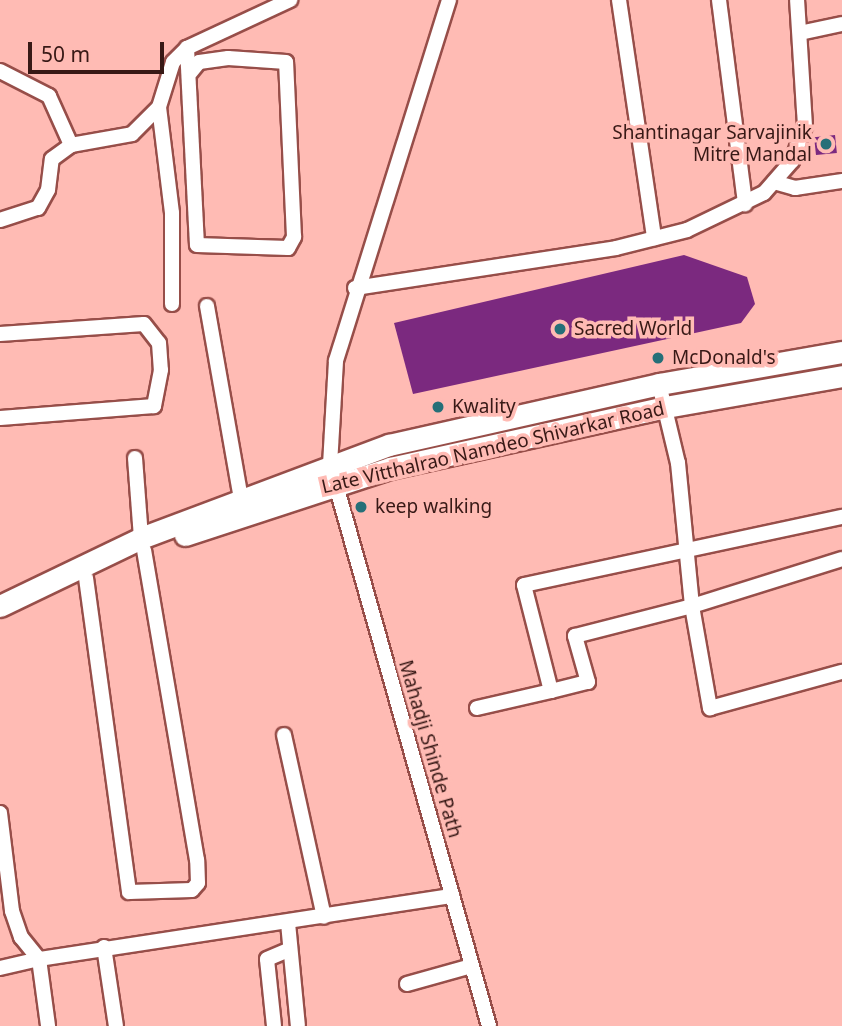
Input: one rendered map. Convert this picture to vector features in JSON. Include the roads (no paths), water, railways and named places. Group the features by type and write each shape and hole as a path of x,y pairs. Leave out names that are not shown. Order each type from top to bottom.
{"main road":[{"name":"Late Vitthalrao Namdeo Shivarkar Road","path":"0,622 86,578 143,544 332,473 389,445 659,384 842,352"},
{"name":"Late Vitthalrao Namdeo Shivarkar Road","path":"0,606 241,498 332,473 665,407 842,376"}],"street":[{"path":"172,304 172,213 159,107 173,62 187,48 290,0"},
{"name":"Mahadji Shinde Path","path":"449,0 440,43 355,288 336,360 332,473 488,1026"},
{"path":"620,0 654,238"},
{"path":"719,0 745,204"},
{"path":"355,288 654,238 745,204 774,182 792,161 805,126 797,0"},
{"path":"800,33 842,24"},
{"path":"187,48 191,72 197,245 202,250 288,248 294,237 286,62 228,58 199,62 191,72"},
{"path":"0,71 49,96 71,145"},
{"path":"0,220 38,208 48,191 52,159 71,145 132,134 159,107"},
{"path":"774,182 795,188 842,181"},
{"path":"207,306 241,498"},
{"path":"0,334 144,324 159,343 161,370 154,406 0,418"},
{"path":"659,384 678,463 685,554 709,708 842,672"},
{"path":"86,578 129,892 192,890 198,883 197,860 143,544 135,458"},
{"path":"551,691 524,585 685,554 842,517"},
{"path":"477,708 588,682 575,636 692,606 842,559"},
{"path":"284,735 324,917"},
{"path":"0,813 6,913 21,937 37,954 48,1026"},
{"path":"0,968 37,954 288,923 452,896"},
{"path":"288,923 298,1026"},
{"path":"104,947 116,1026"},
{"path":"274,1026 267,959 290,949"},
{"path":"407,984 471,966"}],"place":[{"name":"Shantinagar Sarvajinik Mitre Mandal","path":"826,144"},
{"name":"Sacred World","path":"560,329"},
{"name":"McDonald's","path":"658,358"},
{"name":"Kwality","path":"438,407"},
{"name":"keep walking","path":"361,507"}]}
